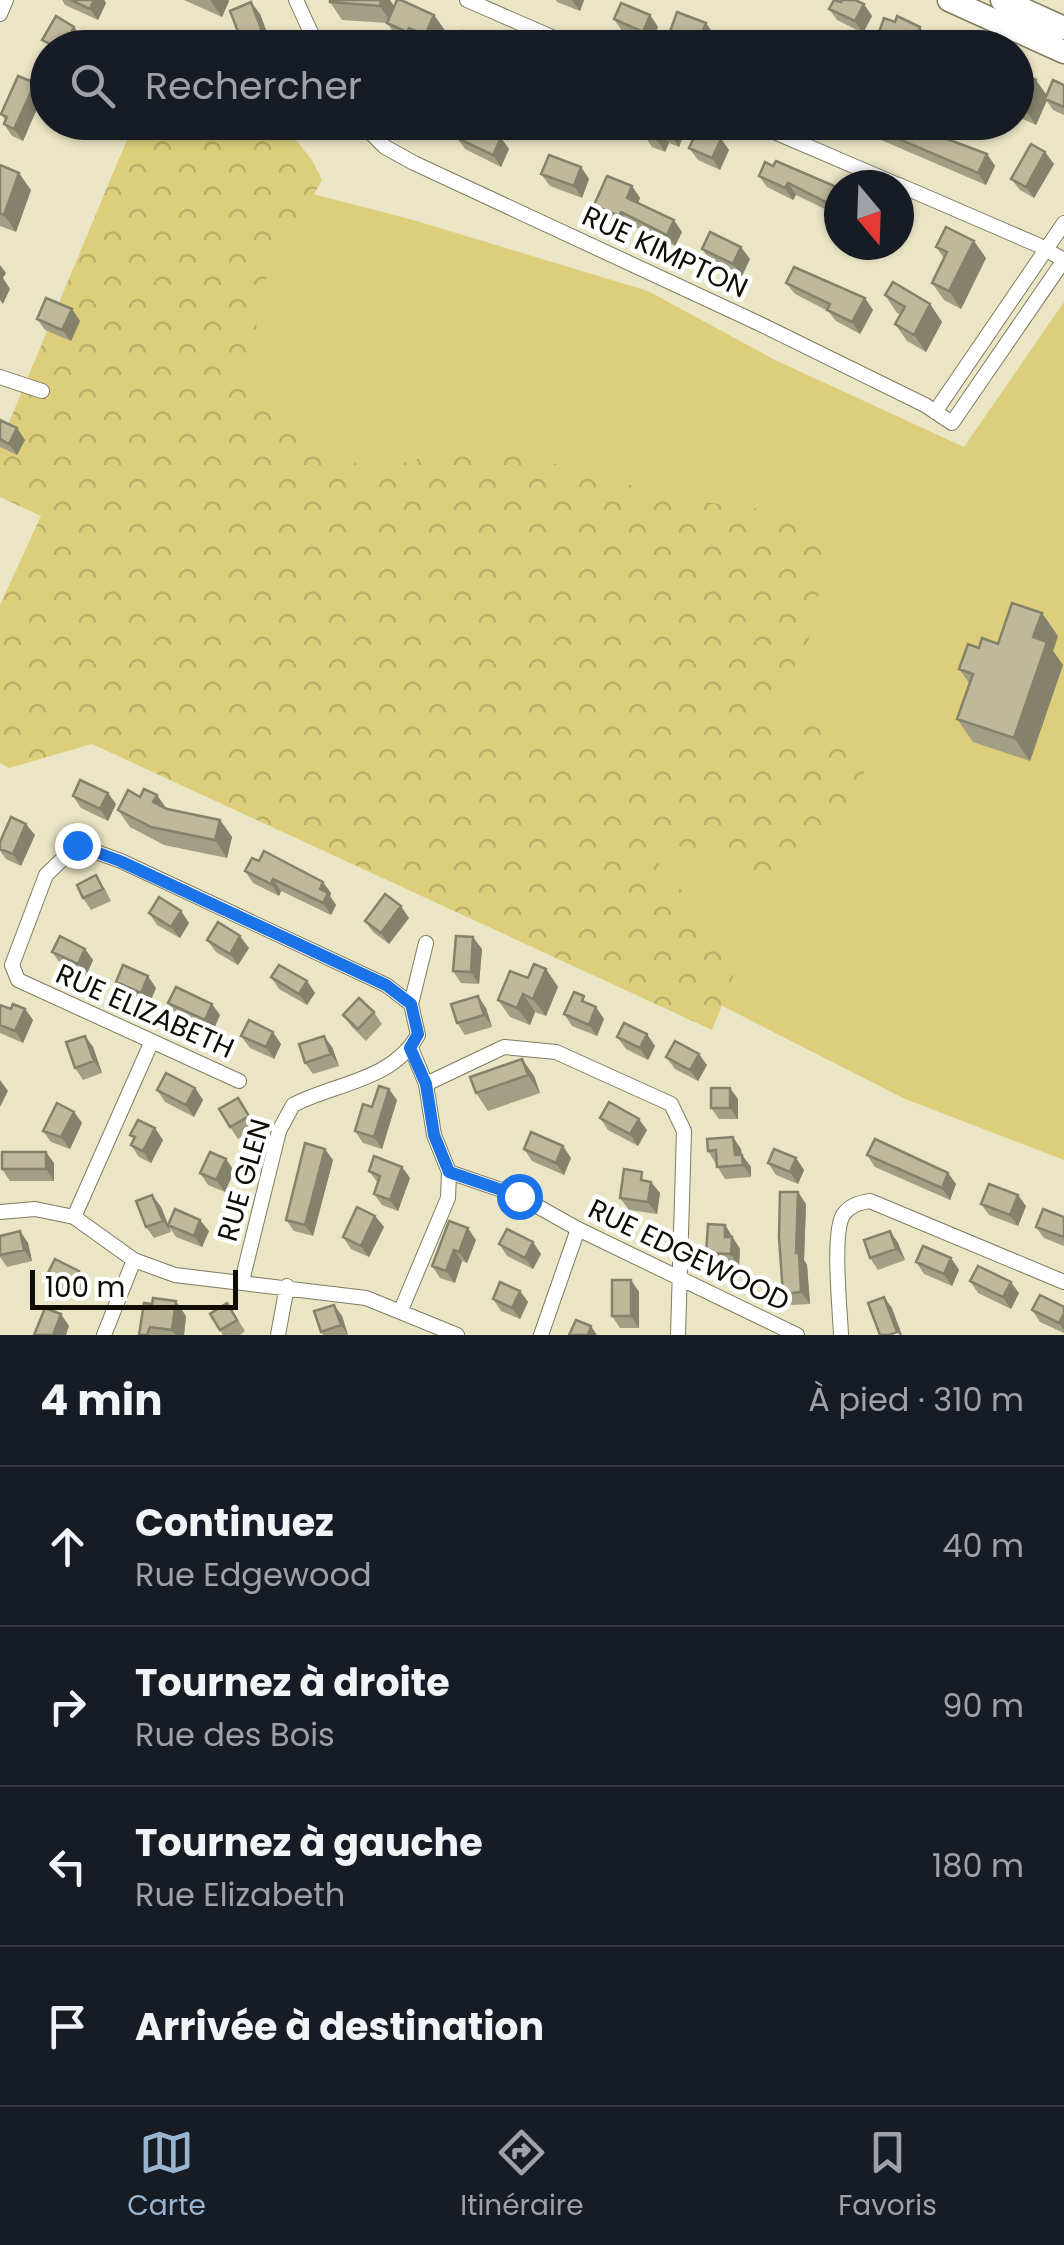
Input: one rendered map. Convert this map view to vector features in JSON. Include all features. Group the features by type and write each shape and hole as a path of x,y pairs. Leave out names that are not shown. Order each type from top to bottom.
{"main road":[{"path":"950,0 1016,30"},
{"path":"1002,0 1064,28"},
{"path":"1034,38 1064,52"}],"street":[{"path":"0,14 6,0"},
{"path":"296,0 310,30"},
{"path":"467,0 536,30"},
{"name":"RUE KIMPTON","path":"378,140 414,163 758,323 952,423 1064,260"},
{"path":"794,140 864,170"},
{"path":"914,192 1064,260"},
{"path":"935,412 1064,223"},
{"path":"0,377 42,391"},
{"name":"RUE ELIZABETH","path":"239,1081 18,980 12,965 46,875 77,845 120,861 386,985 411,1004"},
{"path":"401,1310 448,1198 449,1172 434,1135 426,1084 410,1048 418,1034 411,1004 426,942"},
{"path":"74,1216 152,1041"},
{"path":"426,1084 504,1047 556,1052 672,1104 684,1131 678,1335"},
{"name":"RUE GLEN","path":"242,1281 279,1131 292,1105 357,1082 385,1068 410,1048"},
{"name":"RUE EDGEWOOD","path":"449,1172 519,1196 578,1229 797,1335"},
{"path":"841,1335 838,1230 844,1213 856,1204 870,1202 1064,1282"},
{"path":"0,1212 35,1209 74,1216 134,1260 175,1275 366,1298 456,1335"},
{"path":"541,1335 578,1229"},
{"path":"104,1335 134,1260"},
{"path":"278,1335 287,1286"}],"green space":[{"path":"127,140 296,140 322,180 258,293 254,377 326,455 381,470 476,441 679,499 792,513 826,553 811,635 769,713 781,739 806,717 867,755 859,804 808,859 773,885 670,842 652,856 730,947 736,970 712,1030 92,744 9,768 0,763 0,605 41,516 0,497 0,444"},
{"path":"267,182 413,220 648,291 775,360 964,447 1064,302 1064,1160 905,1099 587,937 185,459"}],"building":[{"path":"71,0 94,0 90,9"},
{"path":"330,0 381,0 380,6"},
{"path":"397,0 434,15 427,30 403,30 387,23"},
{"path":"834,0 864,4 855,21 829,9"},
{"path":"251,2 262,30 237,30 230,11"},
{"path":"621,3 650,15 644,30 614,19"},
{"path":"677,12 706,23 703,30 671,30"},
{"path":"56,16 74,27 72,30 48,30"},
{"path":"897,16 919,30 880,30 884,18 895,22"},
{"path":"18,76 30,81 30,94 14,129 4,124 7,117 1,114"},
{"path":"1053,80 1064,85 1064,107 1045,99"},
{"path":"461,140 500,140 493,155"},
{"path":"693,140 721,140 712,158 689,148"},
{"path":"901,140 950,140 987,154 978,173"},
{"path":"1031,144 1045,152 1026,187 1011,179"},
{"path":"549,155 581,167 574,186 541,174"},
{"path":"776,161 824,182 824,201 788,183 785,188 759,176 765,162 773,166"},
{"path":"0,165 19,173 4,215 0,213"},
{"path":"607,176 632,186 627,198 674,220 667,235 621,212 619,216 594,205"},
{"path":"946,227 974,241 949,291 932,283 947,252 936,247"},
{"path":"710,232 741,247 733,264 702,249"},
{"path":"794,267 865,298 852,322 827,310 830,304 786,283"},
{"path":"893,282 930,304 914,335 895,324 905,307 885,295"},
{"path":"46,298 72,309 62,330 37,319"},
{"path":"0,420 17,428 9,444 0,439"},
{"path":"1012,603 1042,613 1033,637 1047,642 1014,738 957,719 973,674 959,669 968,644 979,648 982,638 998,644"},
{"path":"80,780 108,793 100,809 73,796"},
{"path":"144,789 157,795 153,802 167,809 220,820 215,840 151,827 118,810 128,790 140,797"},
{"path":"11,817 26,824 13,854 0,849"},
{"path":"264,851 323,882 320,889 328,893 323,903 273,879 271,884 245,871 252,858 259,861"},
{"path":"96,875 103,889 83,898 77,885"},
{"path":"385,894 401,906 381,933 365,921"},
{"path":"159,897 181,911 171,927 149,913"},
{"path":"218,922 240,936 230,954 207,940"},
{"path":"60,936 85,949 78,964 52,952"},
{"path":"456,936 473,937 471,972 453,971"},
{"path":"534,964 546,969 533,999 523,994 517,1008 498,1000 510,971 528,978"},
{"path":"123,965 148,976 141,993 116,982"},
{"path":"279,965 307,981 299,994 271,977"},
{"path":"176,987 212,1004 205,1020 168,1003"},
{"path":"574,992 596,1007 589,1025 564,1014"},
{"path":"478,996 484,1015 457,1023 451,1004"},
{"path":"359,998 374,1012 358,1029 343,1015"},
{"path":"13,1004 25,1009 15,1031 0,1025 0,1005 11,1009"},
{"path":"249,1020 273,1032 266,1047 241,1036"},
{"path":"624,1023 647,1034 640,1048 617,1037"},
{"path":"85,1036 94,1061 75,1068 66,1042"},
{"path":"324,1036 331,1054 305,1063 299,1044"},
{"path":"675,1041 699,1054 690,1070 666,1057"},
{"path":"522,1059 528,1075 476,1093 470,1077"},
{"path":"166,1073 195,1088 186,1105 157,1090"},
{"path":"379,1086 389,1089 374,1137 355,1131 363,1104 372,1107"},
{"path":"711,1088 730,1088 730,1108 711,1108"},
{"path":"238,1098 249,1116 230,1127 219,1109"},
{"path":"609,1102 639,1119 630,1134 600,1118"},
{"path":"57,1103 74,1112 61,1137 43,1131"},
{"path":"138,1120 155,1128 143,1151 131,1145 135,1137 130,1135"},
{"path":"531,1132 563,1146 556,1163 524,1149"},
{"path":"733,1137 735,1155 742,1155 743,1165 717,1167 716,1150 708,1151 707,1139"},
{"path":"875,1139 948,1173 942,1188 867,1155"},
{"path":"305,1143 325,1149 305,1225 286,1220"},
{"path":"774,1149 796,1158 790,1172 768,1163"},
{"path":"2,1152 46,1152 46,1169 2,1169"},
{"path":"210,1152 226,1159 216,1180 200,1173"},
{"path":"374,1156 402,1167 390,1200 374,1194 380,1176 369,1171"},
{"path":"624,1169 642,1172 641,1180 651,1182 648,1202 620,1198"},
{"path":"989,1184 1018,1195 1010,1215 981,1204"},
{"path":"780,1192 798,1192 796,1253 801,1292 783,1294"},
{"path":"152,1195 163,1221 146,1227 136,1201"},
{"path":"357,1207 375,1216 361,1246 343,1237"},
{"path":"175,1209 200,1220 194,1236 168,1225"},
{"path":"1043,1209 1064,1217 1064,1237 1036,1227"},
{"path":"449,1221 468,1228 446,1271 432,1266"},
{"path":"708,1224 725,1225 725,1237 732,1237 731,1254 706,1253"},
{"path":"507,1229 533,1242 525,1258 499,1244"},
{"path":"20,1231 24,1250 0,1255 0,1236"},
{"path":"890,1231 896,1249 870,1258 864,1240"},
{"path":"923,1246 951,1258 944,1274 916,1262"},
{"path":"55,1259 79,1271 72,1287 47,1275"},
{"path":"978,1266 1011,1282 1003,1297 970,1281"},
{"path":"612,1280 631,1280 631,1316 612,1316"},
{"path":"500,1282 520,1291 512,1308 493,1299"},
{"path":"1040,1295 1064,1307 1059,1323 1032,1310"},
{"path":"884,1297 897,1332 889,1335 880,1335 868,1303"},
{"path":"153,1298 176,1301 172,1330 150,1327 147,1335 139,1335 144,1303 152,1304"},
{"path":"227,1303 237,1320 220,1330 210,1314"},
{"path":"334,1305 341,1325 321,1332 314,1311"},
{"path":"45,1308 61,1314 53,1335 34,1335"},
{"path":"576,1320 591,1326 588,1335 569,1335"}],"route":[{"path":"77,845 120,861 386,985 411,1004 418,1034 410,1048 426,1084 434,1135 449,1172 519,1196"}]}
